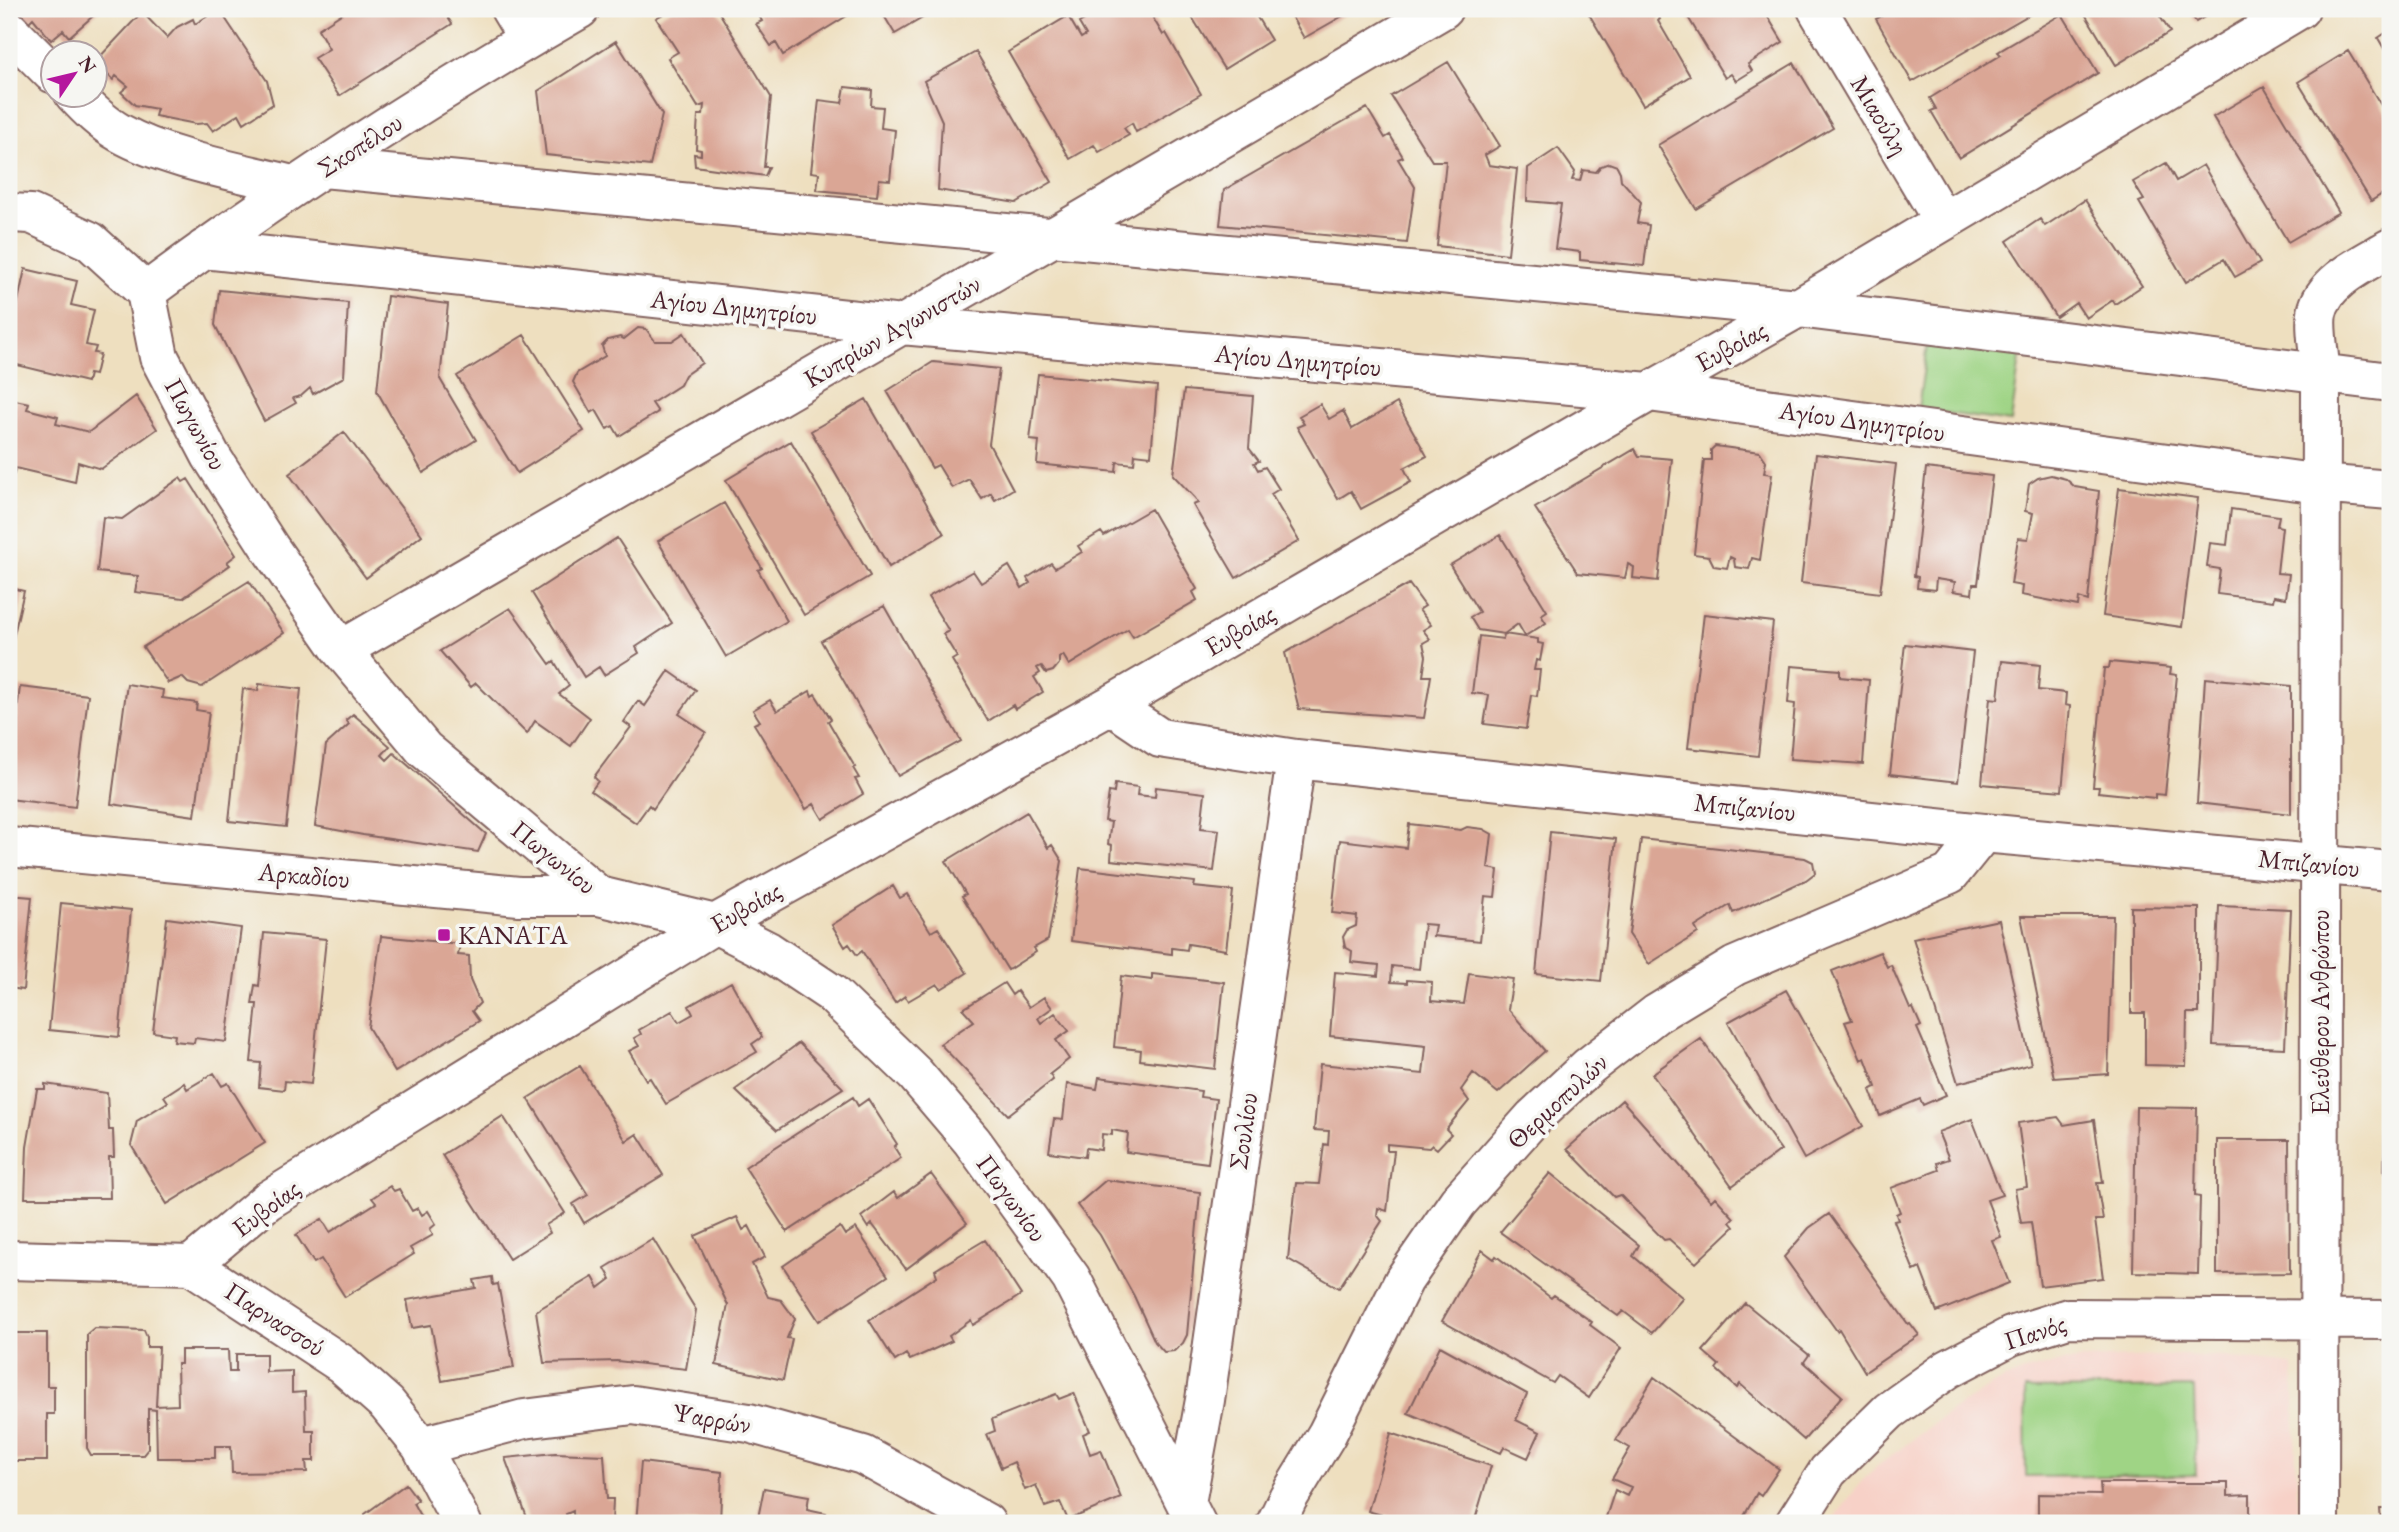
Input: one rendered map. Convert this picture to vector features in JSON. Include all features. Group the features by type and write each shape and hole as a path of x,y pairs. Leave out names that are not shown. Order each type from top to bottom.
{"street":[{"name":"Σκοπέλου","path":"146,292 310,177 519,24 580,9"},
{"name":"Κυπρίων Αγωνιστών","path":"341,650 1443,9"},
{"name":"Μιαούλη","path":"1817,9 1943,221"},
{"name":"Ευβοίας","path":"191,1265 267,1201 715,924 1111,705 1798,308 2300,9"},
{"path":"9,30 38,59"},
{"path":"89,108 108,125 149,148 310,177 1055,236 1798,308 2390,382"},
{"path":"9,214 31,214 90,241 146,292"},
{"name":"Ελεύθερου Ανθρώπου","path":"2319,1523 2321,375 2317,313 2329,289 2390,248"},
{"name":"Αγίου Δημητρίου","path":"204,249 902,325 1649,392 2320,484 2390,490"},
{"name":"Πωγωνίου","path":"146,292 159,357 211,456 341,650 424,749 599,896 715,924 768,951 831,993 915,1074 972,1141 1071,1278 1191,1513"},
{"name":"Μπιζανίου","path":"1111,705 1160,738 1296,759 1983,833 2390,871"},
{"name":"Σουλίου","path":"1191,1513 1296,759"},
{"name":"Θερμοπυλών","path":"1276,1523 1327,1434 1404,1280 1458,1202 1533,1118 1589,1066 1656,1014 1735,966 1950,874 1983,833"},
{"name":"Αρκαδίου","path":"9,847 519,896 599,896"},
{"path":"9,1260 191,1265"},
{"name":"Παρνασσού","path":"191,1265 342,1364 387,1404 421,1446 462,1523"},
{"name":"Πανός","path":"1795,1523 1828,1471 1889,1411 1948,1369 2011,1336 2068,1318 2390,1320"},
{"name":"Ψαρρών","path":"421,1446 524,1419 633,1405 749,1423 863,1455 986,1523"}],"shaded area":[{"path":"2181,1355 2293,1365 2298,1523 1831,1523 1860,1483 1876,1467 1952,1410 1998,1382 2024,1371 2083,1359"}],"green space":[{"path":"1929,331 2022,344 2011,422 1918,409"},
{"path":"2194,1387 2196,1475 2026,1477 2025,1389"}],"building":[{"path":"17,9 101,9 69,37 63,30 49,38 33,18 29,22"},
{"path":"219,9 267,81 273,104 244,123 239,114 213,131 207,123 196,124 155,116 157,109 135,105 121,92 128,86 116,76 113,80 108,75 108,48 142,12 167,38 177,27 193,19 195,24"},
{"path":"349,9 442,9 452,24 339,96 314,58 329,49 318,29"},
{"path":"672,9 717,9 771,97 764,167 769,167 765,176 695,166 694,154 701,155 701,150 696,149 698,115 703,115 704,105 698,107 668,58 678,52 656,18"},
{"path":"847,9 850,14 783,55 776,43 771,46 756,24 762,21 756,10"},
{"path":"880,9 938,9 895,34"},
{"path":"1103,9 1168,9 1153,18 1163,35 1166,33 1201,94 1136,132 1132,123 1124,128 1129,135 1099,152 1094,145 1070,159 1008,52 1068,16 1081,38 1086,35 1079,23"},
{"path":"1187,9 1252,9 1271,40 1224,69"},
{"path":"1287,9 1355,9 1304,38"},
{"path":"1586,9 1654,9 1660,19 1658,21 1690,76 1643,105"},
{"path":"1683,9 1763,9 1783,42 1748,64 1752,71 1736,81 1731,74 1725,78"},
{"path":"1884,9 2039,9 1912,82 1876,19 1887,13"},
{"path":"2082,9 2155,9 2170,32 2116,65"},
{"path":"2188,9 2218,9 2196,22"},
{"path":"2062,14 2098,73 1959,158 1931,111 1936,109 1930,98 2001,55 1998,52"},
{"path":"2390,30 2390,59 2378,38"},
{"path":"616,41 662,115 650,166 546,155 538,91"},
{"path":"2348,51 2390,120 2390,189 2371,201 2298,82"},
{"path":"976,52 1052,182 1016,203 938,190 942,121 924,81"},
{"path":"1448,62 1500,146 1485,155 1489,165 1517,169 1508,254 1437,246 1446,161 1432,161 1391,96"},
{"path":"1794,63 1833,128 1696,209 1658,145"},
{"path":"845,87 872,90 871,106 883,107 881,128 895,130 890,180 879,179 877,196 817,190 819,173 811,172 819,100 842,103"},
{"path":"2264,87 2339,212 2288,242 2213,117"},
{"path":"1367,108 1385,138 1390,135 1403,157 1398,159 1415,187 1407,243 1220,225 1224,190"},
{"path":"1558,148 1575,172 1572,180 1580,181 1583,170 1596,172 1609,163 1617,166 1621,180 1641,202 1637,223 1649,225 1644,266 1580,260 1580,252 1555,249 1561,204 1527,201 1528,168"},
{"path":"2166,163 2176,181 2203,165 2260,263 2235,277 2224,259 2186,282 2139,202 2144,200 2133,182"},
{"path":"2085,200 2142,286 2115,304 2113,300 2086,318 2076,303 2056,317 2007,241 2040,219 2045,226"},
{"path":"25,269 77,281 71,305 94,310 86,345 96,347 94,353 100,354 95,375 89,374 87,382 9,363 9,343"},
{"path":"219,290 348,303 344,377 313,394 310,388 301,396 293,398 296,403 264,421 215,325"},
{"path":"387,296 448,304 440,379 476,440 423,473 377,391"},
{"path":"638,328 646,329 655,341 672,341 684,333 702,363 685,375 680,385 652,403 658,412 619,436 613,426 607,429 596,410 591,413 573,382 577,373 605,356 602,346 608,340 620,337 624,339"},
{"path":"524,335 584,431 517,473 457,376"},
{"path":"933,362 999,369 989,444 1013,489 995,500 991,493 982,499 969,479 952,488 938,465 932,468 887,391"},
{"path":"1038,374 1157,386 1151,456 1135,454 1134,464 1117,462 1116,472 1037,464 1039,441 1030,440"},
{"path":"1184,390 1253,396 1249,448 1259,461 1254,463 1258,470 1265,467 1279,489 1271,494 1299,541 1236,578 1193,505 1198,503 1195,498 1173,475"},
{"path":"136,396 157,429 101,469 78,462 75,482 15,468 14,474 9,473 9,405 14,406 15,400 29,403 27,409 58,417 56,424 89,432"},
{"path":"866,399 944,534 889,567 811,431"},
{"path":"1397,403 1427,456 1404,468 1411,482 1361,509 1351,491 1338,499 1297,427 1304,424 1299,416 1320,404 1329,419 1343,411 1352,429"},
{"path":"344,432 422,535 366,578 289,474"},
{"path":"791,441 870,576 804,615 726,480"},
{"path":"1715,446 1760,452 1766,461 1764,473 1772,474 1760,560 1752,558 1749,569 1735,567 1734,559 1730,557 1727,568 1714,566 1709,556 1694,554 1704,460 1711,460 1711,450"},
{"path":"1635,449 1639,456 1672,459 1658,581 1633,578 1634,567 1628,564 1625,578 1578,573 1535,508"},
{"path":"1816,454 1896,464 1880,593 1801,583"},
{"path":"1926,468 1992,476 1978,584 1973,584 1972,594 1953,591 1955,582 1936,579 1935,590 1917,588 1918,577 1914,576"},
{"path":"2051,475 2066,479 2075,487 2099,491 2088,601 2079,598 2078,606 2021,595 2022,586 2011,584 2018,538 2028,539 2033,513 2025,511 2029,484 2038,478"},
{"path":"180,478 183,482 188,479 236,555 227,562 230,565 183,598 135,592 138,576 97,572 103,517 122,519"},
{"path":"2119,488 2198,498 2182,627 2103,616"},
{"path":"724,503 762,568 758,570 787,621 726,657 658,541"},
{"path":"1151,509 1197,589 1193,592 1197,600 1133,637 1128,629 1069,665 1063,655 1053,671 1046,673 1041,666 1037,668 1040,673 1034,677 1043,692 1015,709 1013,705 988,721 952,660 957,657 943,634 949,631 928,597 973,571 981,583 1009,566 1022,588 1030,583 1027,578 1051,563 1055,568 1082,552 1078,546 1101,532 1104,536"},
{"path":"2231,509 2279,516 2277,526 2282,527 2277,573 2289,574 2286,598 2274,596 2273,601 2217,594 2220,569 2207,567 2210,543 2227,545"},
{"path":"1500,535 1547,611 1541,615 1546,623 1525,636 1518,624 1504,634 1478,630 1470,617 1479,612 1450,565"},
{"path":"617,538 672,623 636,647 639,653 604,675 599,667 584,677 532,593"},
{"path":"9,578 14,579 11,588 24,591 10,652"},
{"path":"249,581 284,633 202,687 188,683 182,677 168,683 143,647"},
{"path":"1409,584 1425,606 1419,610 1431,625 1423,630 1430,639 1423,643 1426,656 1423,676 1431,676 1424,718 1299,709 1285,653"},
{"path":"884,606 961,741 898,776 821,641"},
{"path":"510,608 550,664 554,661 569,686 559,694 590,718 571,746 535,721 527,734 476,683 471,687 440,651"},
{"path":"1704,614 1773,622 1758,756 1688,748"},
{"path":"1504,634 1538,639 1538,643 1543,644 1540,661 1536,660 1534,670 1540,670 1537,696 1531,695 1526,729 1484,724 1489,695 1472,693 1479,636 1503,639"},
{"path":"1905,644 1973,652 1958,782 1890,774"},
{"path":"2002,661 2040,665 2038,690 2066,693 2065,705 2070,706 2062,791 1982,784 1990,698 1998,699"},
{"path":"2110,662 2171,668 2170,674 2177,675 2165,795 2155,794 2155,798 2098,792 2099,787 2093,787 2104,668 2109,668"},
{"path":"1791,666 1840,670 1840,677 1869,680 1863,764 1790,759 1795,704 1788,703"},
{"path":"669,671 696,690 679,714 706,732 653,809 649,805 636,823 591,791 598,781 594,777 631,727 624,722 638,701 645,706"},
{"path":"2205,678 2291,686 2291,814 2197,803"},
{"path":"127,684 163,690 162,698 197,703 196,710 209,712 195,816 111,804"},
{"path":"259,684 301,689 286,827 229,821 243,689 258,691"},
{"path":"20,687 88,695 75,807 9,799 10,717 16,718"},
{"path":"810,691 812,696 815,694 831,719 828,721 855,767 853,768 859,778 855,779 863,794 823,819 814,804 806,809 754,724 760,721 753,710 770,700 777,711"},
{"path":"353,714 390,746 382,755 387,760 394,753 486,834 478,852 315,826 326,745 349,724 346,720"},
{"path":"1115,784 1138,787 1137,795 1155,797 1156,787 1205,793 1201,828 1219,830 1214,871 1111,860 1112,845 1108,844 1111,822 1105,821 1109,792 1114,793"},
{"path":"1027,812 1048,848 1052,845 1062,861 1048,940 1034,948 1036,952 1008,970 962,896 966,894 946,861"},
{"path":"1409,824 1461,830 1467,827 1483,829 1492,834 1488,868 1498,870 1495,897 1485,896 1480,941 1433,936 1435,925 1424,924 1419,969 1392,966 1391,982 1432,982 1431,1001 1464,1004 1469,973 1513,979 1508,1009 1545,1051 1498,1093 1473,1073 1461,1090 1469,1101 1446,1129 1451,1134 1437,1149 1432,1145 1429,1148 1387,1144 1387,1151 1394,1151 1387,1211 1378,1208 1377,1215 1382,1221 1339,1288 1288,1259 1296,1183 1319,1184 1324,1144 1328,1145 1329,1131 1314,1130 1320,1064 1423,1074 1426,1046 1330,1036 1335,972 1378,976 1379,965 1351,962 1352,951 1345,947 1343,937 1347,930 1356,926 1357,916 1332,913 1340,840 1406,848"},
{"path":"1550,832 1616,839 1601,981 1536,974"},
{"path":"1641,839 1805,858 1813,862 1815,873 1806,880 1733,913 1730,905 1695,927 1698,933 1649,964 1629,934"},
{"path":"1080,868 1195,882 1194,887 1233,891 1226,950 1188,944 1187,950 1172,948 1172,954 1071,941"},
{"path":"893,886 900,898 907,894 931,932 938,928 967,973 941,989 937,984 908,1001 905,996 895,1003 862,951 857,955 849,944 845,947 832,925"},
{"path":"9,895 32,897 23,990 9,988"},
{"path":"61,903 131,910 119,1037 49,1030"},
{"path":"2219,906 2291,909 2285,1048 2213,1045"},
{"path":"2131,907 2199,908 2199,1013 2187,1013 2186,1066 2145,1065 2145,1013 2131,1013"},
{"path":"2021,916 2113,916 2108,1074 2054,1078"},
{"path":"167,918 241,928 226,1042 195,1038 194,1043 174,1041 175,1035 153,1032"},
{"path":"1999,920 2031,1064 1958,1083 1913,938"},
{"path":"2388,929 2390,995 2384,995"},
{"path":"264,933 326,939 311,1084 285,1081 284,1090 259,1087 261,1063 251,1062 257,1004 252,1004 255,985 259,986"},
{"path":"381,936 460,944 458,955 469,956 470,980 480,1003 472,1011 479,1021 395,1072 368,1027"},
{"path":"1880,952 1887,967 1891,965 1910,1009 1913,1008 1921,1026 1917,1028 1946,1095 1923,1105 1920,1099 1880,1116 1870,1090 1876,1087 1865,1058 1861,1060 1845,1022 1852,1020 1832,971"},
{"path":"1152,974 1224,982 1215,1069 1140,1060 1141,1050 1114,1047 1121,976 1152,980"},
{"path":"731,982 762,1037 752,1044 757,1052 666,1104 650,1078 646,1080 629,1051 639,1046 634,1038 641,1034 639,1030 672,1011 679,1022 693,1014 689,1006"},
{"path":"1004,983 1012,995 1017,991 1029,1007 1044,997 1052,1008 1038,1018 1041,1023 1055,1013 1069,1031 1056,1040 1069,1059 1050,1074 1053,1080 1008,1115 940,1044 974,1021 963,1009"},
{"path":"1786,990 1863,1126 1804,1159 1728,1022"},
{"path":"1701,1039 1781,1150 1732,1186 1652,1074"},
{"path":"799,1043 843,1088 777,1130 735,1090"},
{"path":"580,1066 626,1141 637,1134 663,1175 584,1223 573,1204 588,1195 528,1098"},
{"path":"214,1073 222,1086 228,1083 265,1143 167,1204 131,1145 137,1121 168,1102 164,1096 184,1083 187,1089"},
{"path":"1099,1077 1201,1091 1200,1097 1216,1099 1208,1163 1126,1152 1128,1133 1112,1130 1112,1135 1102,1134 1101,1150 1086,1148 1085,1157 1049,1152 1054,1119 1063,1120 1067,1084 1097,1089"},
{"path":"45,1084 107,1093 114,1157 109,1157 110,1198 25,1198 27,1147 37,1089 45,1089"},
{"path":"853,1097 858,1106 868,1099 897,1144 894,1147 901,1158 787,1232 745,1167"},
{"path":"1622,1100 1711,1201 1715,1197 1734,1218 1730,1222 1734,1227 1696,1263 1669,1239 1664,1240 1620,1195 1614,1197 1567,1149"},
{"path":"2136,1107 2197,1108 2195,1196 2200,1197 2198,1274 2133,1272"},
{"path":"503,1116 565,1213 546,1225 550,1233 509,1259 442,1155"},
{"path":"2058,1117 2064,1125 2094,1120 2103,1183 2097,1183 2103,1220 2095,1220 2103,1278 2040,1286 2031,1222 2021,1223 2015,1189 2027,1187 2018,1123"},
{"path":"1972,1119 2002,1195 1987,1200 2001,1237 1992,1240 2009,1283 1937,1312 1920,1268 1914,1271 1894,1221 1898,1220 1896,1214 1900,1212 1891,1188 1939,1170 1937,1163 1949,1159 1938,1132"},
{"path":"2385,1130 2390,1130 2390,1173 2384,1172"},
{"path":"2217,1140 2289,1140 2290,1273 2217,1274"},
{"path":"1550,1173 1639,1245 1633,1256 1683,1298 1652,1333 1623,1311 1618,1316 1500,1232"},
{"path":"931,1174 967,1223 906,1269 872,1224 868,1228 861,1217 894,1192 898,1198"},
{"path":"1106,1180 1200,1192 1187,1335 1174,1351 1164,1352 1155,1342 1134,1296 1100,1235 1077,1205"},
{"path":"390,1186 394,1191 399,1189 412,1211 418,1208 422,1215 428,1211 436,1224 430,1229 433,1235 410,1248 414,1254 345,1297 321,1259 314,1263 296,1235 322,1219 330,1232 376,1203 372,1198"},
{"path":"1829,1214 1908,1324 1910,1323 1919,1335 1865,1372 1839,1329 1837,1331 1784,1257 1809,1228"},
{"path":"737,1217 743,1230 749,1226 765,1257 752,1264 768,1297 781,1300 795,1319 787,1338 792,1339 783,1380 716,1365 728,1305 695,1236"},
{"path":"840,1227 845,1235 856,1228 888,1276 819,1321 783,1266"},
{"path":"653,1239 696,1310 686,1369 617,1361 544,1363 536,1311 593,1277 599,1288 611,1279 605,1268"},
{"path":"985,1240 1021,1295 973,1325 971,1320 949,1336 952,1341 910,1360 906,1354 895,1361 869,1320 937,1276 935,1270"},
{"path":"1482,1250 1494,1259 1496,1256 1551,1298 1554,1295 1592,1322 1590,1325 1621,1348 1589,1398 1558,1376 1553,1383 1442,1321"},
{"path":"492,1277 493,1285 498,1284 514,1368 442,1381 431,1325 412,1328 407,1300 476,1288 474,1280"},
{"path":"1745,1303 1809,1355 1804,1362 1842,1396 1804,1440 1740,1384 1737,1388 1716,1369 1719,1365 1703,1351"},
{"path":"94,1328 144,1330 147,1347 159,1347 156,1406 178,1405 177,1364 181,1364 181,1350 228,1350 229,1372 236,1372 236,1354 266,1354 266,1372 292,1371 292,1393 305,1392 306,1431 314,1431 314,1461 306,1461 307,1472 232,1473 231,1446 215,1446 215,1458 157,1458 156,1410 148,1409 148,1449 143,1455 91,1455 87,1448 87,1334"},
{"path":"9,1333 47,1333 47,1386 54,1386 54,1414 47,1414 47,1461 9,1461"},
{"path":"1440,1346 1527,1394 1516,1420 1540,1432 1528,1458 1504,1447 1501,1453 1408,1413"},
{"path":"1654,1377 1779,1469 1761,1496 1757,1493 1740,1523 1727,1523 1721,1519 1719,1523 1604,1523 1615,1490 1627,1496 1631,1487 1612,1479 1630,1448 1616,1440"},
{"path":"1074,1393 1090,1431 1083,1434 1090,1454 1101,1450 1121,1498 1068,1520 1060,1502 1045,1507 1036,1485 1025,1490 1014,1462 1001,1468 987,1434 995,1431 992,1419 1056,1394 1059,1399"},
{"path":"1391,1433 1491,1466 1474,1523 1410,1523 1368,1511"},
{"path":"555,1453 604,1455 607,1499 613,1499 612,1523 574,1523 573,1511 566,1514 568,1523 529,1523 505,1458"},
{"path":"641,1462 722,1472 720,1523 636,1523"},
{"path":"2100,1483 2228,1483 2228,1496 2250,1495 2250,1523 2038,1523 2038,1494 2101,1495"},
{"path":"406,1484 418,1500 413,1503 424,1523 365,1523 365,1514"},
{"path":"764,1488 809,1496 807,1509 826,1513 824,1523 757,1523"},
{"path":"2380,1509 2390,1509 2390,1523 2381,1523"}],"place":[{"name":"ΚΑΝΑΤΑ","path":"444,935"}]}
